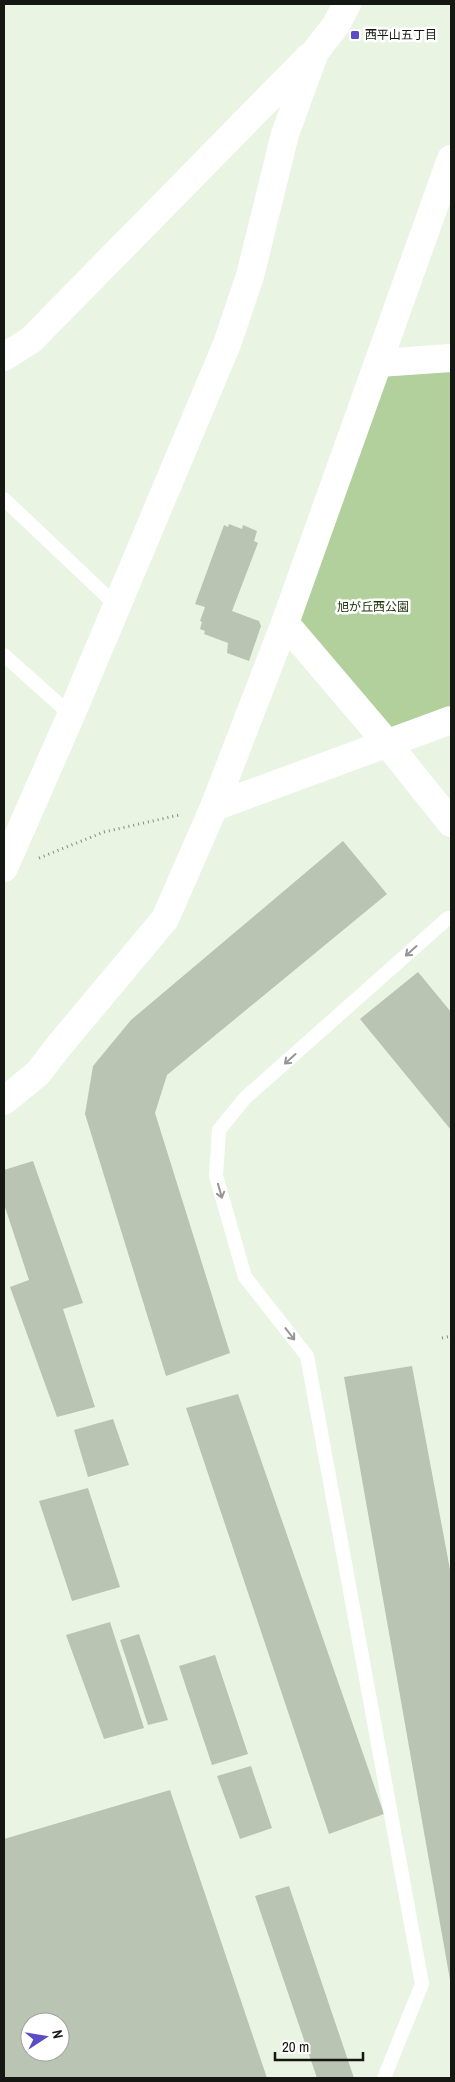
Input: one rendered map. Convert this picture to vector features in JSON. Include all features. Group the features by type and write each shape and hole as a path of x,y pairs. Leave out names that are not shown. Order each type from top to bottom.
{"street":[{"path":"4,357 31,340 315,52 336,25 347,4"},
{"path":"4,868 71,715 227,344 250,276 285,134 315,52"},
{"path":"4,1101 38,1073 165,919 214,807 285,623 451,159"},
{"path":"379,363 451,358"},
{"path":"285,623 387,743 451,823"},
{"path":"214,807 451,720"}],"lane":[{"path":"4,499 117,606"},
{"path":"4,655 71,715"},
{"path":"384,2078 422,1984 307,1356 245,1277 216,1176 219,1130 245,1098 448,918"}],"path":[{"path":"31,861 104,832 214,807"},
{"path":"442,1338 451,1336"}],"green space":[{"name":"旭が丘西公園","path":"451,358 451,720 387,743 285,623 379,363"}],"building":[{"path":"229,524 242,529 243,525 257,531 254,541 258,543 232,611 259,621 261,626 249,661 227,653 228,643 204,634 205,631 200,629 202,622 200,621 205,607 195,604 224,525 228,527"},
{"path":"343,841 387,894 167,1075 155,1113 230,1353 166,1376 85,1114 93,1066 131,1020"},
{"path":"418,972 451,1012 451,1130 360,1019"},
{"path":"33,1161 83,1303 63,1309 95,1407 57,1417 10,1287 29,1280 4,1204 4,1170"},
{"path":"412,1366 451,1575 450,1980 344,1377"},
{"path":"238,1394 384,1814 329,1834 186,1408"},
{"path":"113,1419 129,1465 88,1477 74,1430"},
{"path":"88,1488 120,1587 72,1601 39,1501"},
{"path":"110,1622 144,1728 104,1739 66,1635"},
{"path":"139,1634 168,1720 148,1725 120,1640"},
{"path":"215,1655 248,1754 212,1765 179,1666"},
{"path":"251,1766 272,1828 240,1839 217,1776"},
{"path":"170,1790 267,2078 4,2078 4,1839"},
{"path":"289,1886 354,2078 317,2078 255,1896"}],"place":[{"name":"西平山五丁目","path":"355,35"}]}
